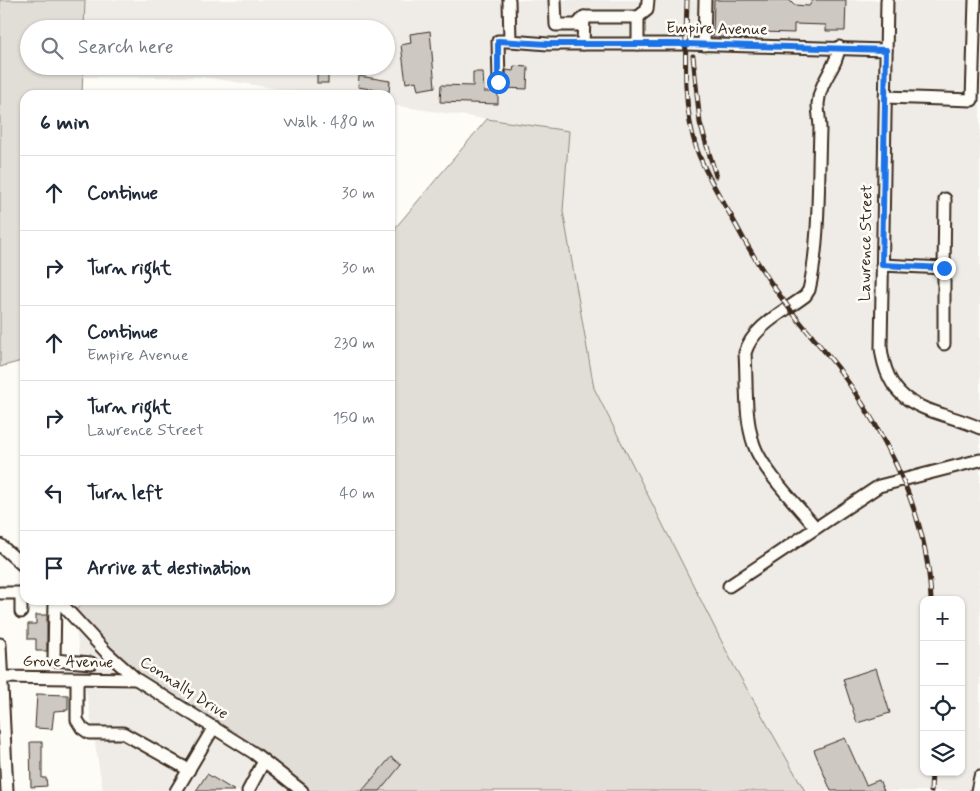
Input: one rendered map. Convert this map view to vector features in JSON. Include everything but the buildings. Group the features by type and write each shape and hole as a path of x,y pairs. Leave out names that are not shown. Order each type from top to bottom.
{"street":[{"path":"498,82 498,41 510,41 509,0"},
{"path":"555,0 556,25 577,25 584,17 638,17 646,10 648,0"},
{"path":"704,45 705,0"},
{"name":"Lawrence Street","path":"887,0 881,348 883,366 893,386 908,401 922,409 980,428"},
{"path":"885,97 972,100 975,0"},
{"path":"583,44 584,17"},
{"path":"638,17 638,44"},
{"name":"Empire Avenue","path":"510,41 548,44 704,45 886,50"},
{"path":"816,528 776,480 754,447 751,434 745,353 748,341 759,330 805,296 809,290 818,194 820,126 818,106 820,88 837,57 839,48"},
{"path":"944,344 945,198"},
{"path":"882,265 944,268"},
{"path":"729,586 879,486 980,460"},
{"path":"0,545 20,563"},
{"path":"0,593 20,592"},
{"path":"20,612 21,605"},
{"path":"57,605 54,660 91,662"},
{"name":"Connally Drive","path":"62,605 106,652 136,679 161,697 214,727 264,761 302,791"},
{"path":"0,644 7,791"},
{"name":"Grove Avenue","path":"1,677 136,679"},
{"path":"77,679 77,720 82,728 89,733 123,732 188,770"},
{"path":"176,791 214,727"},
{"path":"248,791 264,761"},
{"path":"977,791 980,777"}],"shaded area":[{"path":"0,0 85,0 84,20 20,20 20,75 83,75 82,90 20,90 20,361 0,367"},
{"path":"85,0 980,0 980,791 805,791 734,666 594,388 563,211 569,131 395,106 395,90 287,90 203,77 82,77 82,75 395,75 395,20 84,20"},
{"path":"487,119 569,131 563,211 594,388 734,666 805,791 300,791 265,761 128,679 73,613 80,605 395,605 396,227"},
{"path":"73,613 265,761 300,791 103,791"}],"railway":[{"path":"687,0 687,95 692,132 700,158 716,191 763,271 792,312 838,368 873,421 888,448 902,477 922,537 931,596"},
{"path":"693,56 700,123 716,176"},
{"path":"931,791 932,776"}],"route":[{"path":"498,82 498,41 548,44 686,44 886,50 882,265 944,268"}]}
